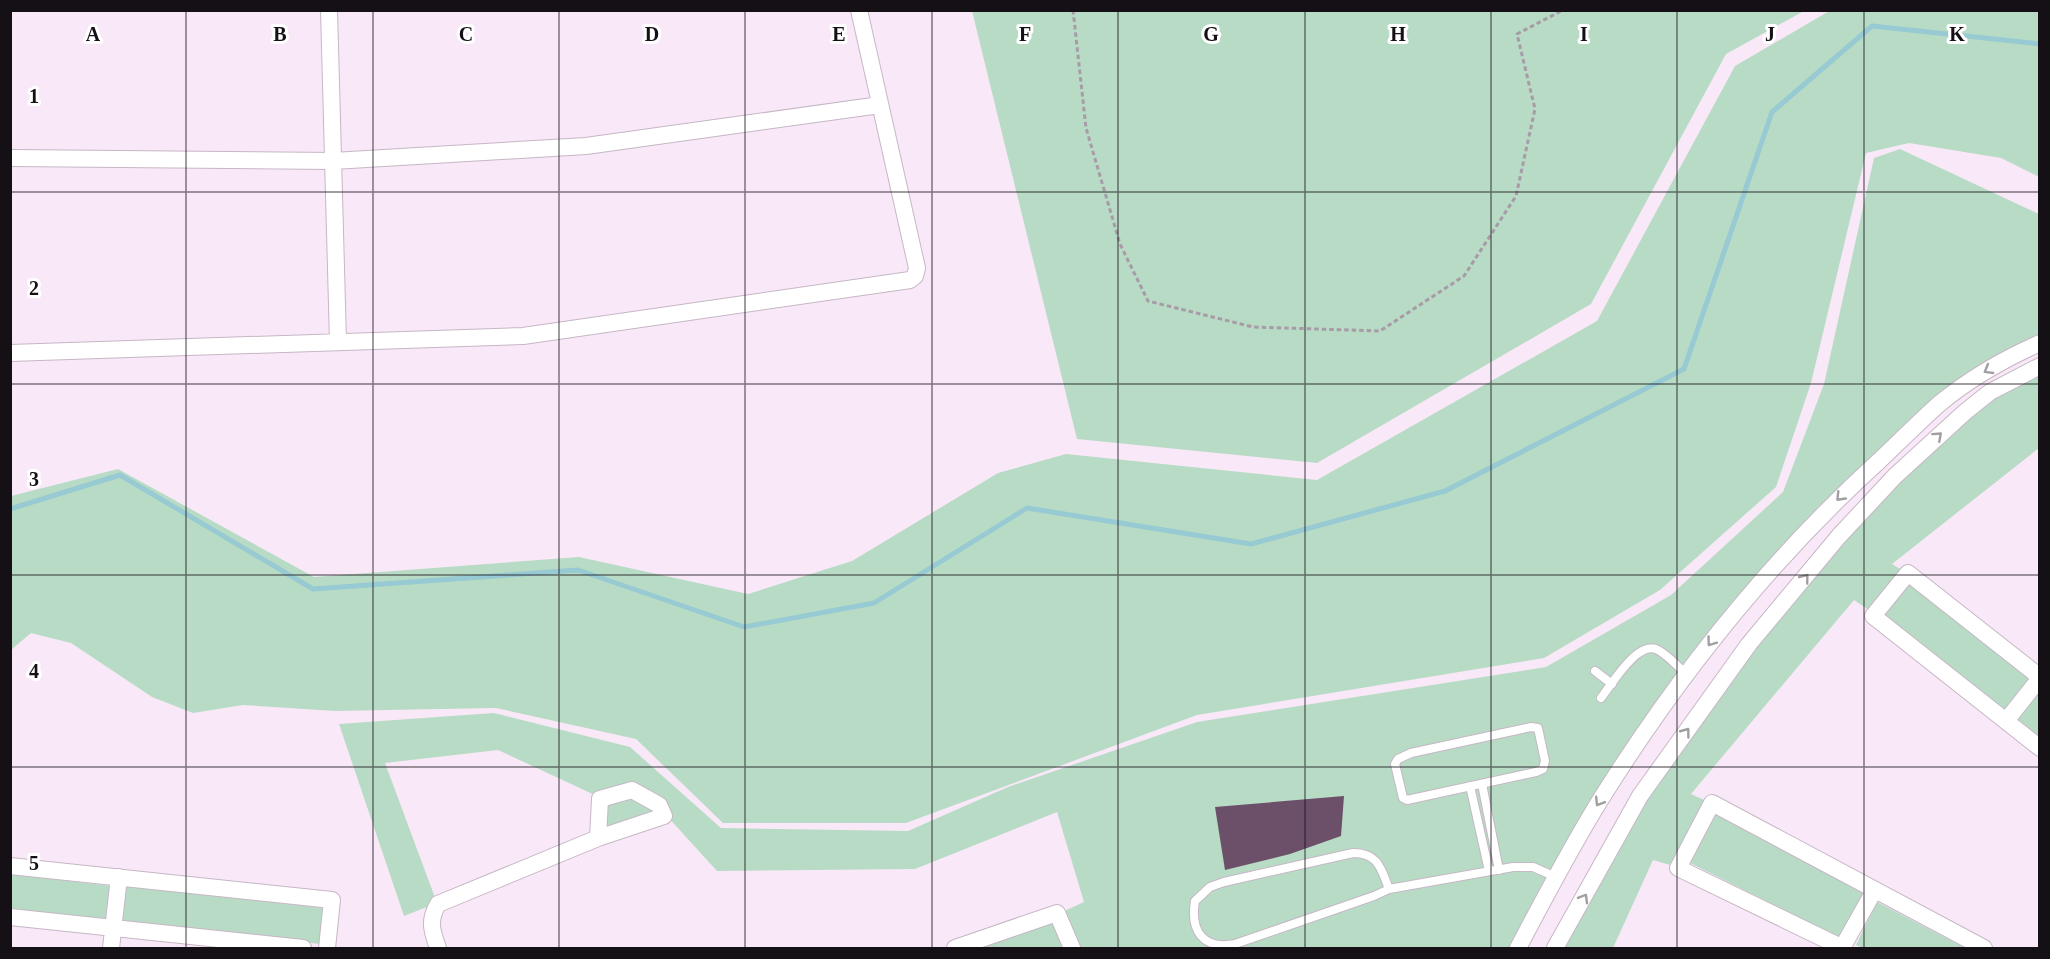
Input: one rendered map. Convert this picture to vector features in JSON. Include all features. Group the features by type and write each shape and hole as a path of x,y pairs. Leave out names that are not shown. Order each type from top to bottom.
{"street":[{"path":"329,10 338,342"},
{"path":"10,353 523,336 910,280 915,276 917,268 859,10"},
{"path":"10,158 333,161 585,146 880,105"},
{"path":"1518,948 1599,802 1725,623 1852,485 1940,404 1983,372 2040,343"},
{"path":"1554,948 1640,796 1749,644 1839,536 1895,476 1957,419 1990,392 2040,366"},
{"path":"1879,460 1895,476"},
{"path":"2006,721 2040,677 1908,573 1873,616 2040,748"},
{"path":"1874,891 1842,948 1678,868 1712,803 1984,948"},
{"path":"438,948 431,928 431,915 438,904 598,838"},
{"path":"10,866 332,900 327,948"},
{"path":"111,948 119,877"},
{"path":"955,948 1057,913 1072,948"},
{"path":"10,917 303,948"}],"lane":[{"path":"1600,698 1636,653 1645,648 1656,649 1687,675"},
{"path":"1595,671 1612,684"},
{"path":"1531,727 1538,728 1545,762 1543,769 1482,784 1407,800 1403,798 1395,764 1398,759 1411,753 1531,727"},
{"path":"1482,784 1499,870"},
{"path":"1470,786 1489,871"},
{"path":"1389,889 1376,860 1362,853 1353,853 1210,887 1195,901 1194,921 1198,934 1204,939 1225,946 1389,889 1489,871 1533,867 1556,877"}],"path":[{"path":"1073,10 1086,128 1120,244 1148,301 1253,327 1380,331 1464,276 1516,196 1535,109 1517,34 1563,10"}],"green space":[{"path":"972,10 1804,11 1726,54 1591,304 1317,463 1077,439"},
{"path":"1831,10 2039,11 2039,177 2001,158 1909,143 1866,153 1811,383 1776,487 1660,590 1544,658 1197,715 906,823 723,823 636,739 496,708 335,711 243,705 193,713 152,697 71,643 31,633 11,650 11,496 118,469 314,577 579,557 748,594 852,561 998,473 1066,454 1317,480 1597,321 1735,66"},
{"path":"1900,149 2039,214 2039,339 1981,368 1851,483 1651,719 1516,948 1075,948 1062,912 1084,902 1057,812 915,869 717,871 666,815 633,788 599,797 498,750 385,763 437,903 404,916 339,724 494,713 630,747 721,828 908,831 1008,787 1197,722 1546,667 1671,595 1783,492 1824,384 1874,158"},
{"path":"2039,374 2039,448 1892,564 1905,572 1872,612 1854,600 1691,794 1711,803 1677,867 1653,860 1613,948 1558,948 1643,798 1714,699 1842,541 1899,481 1992,399"},
{"path":"1908,579 2034,678 2005,714 1881,614"},
{"path":"2039,689 2039,739 2015,719"},
{"path":"631,794 660,815 601,834 603,803"},
{"path":"1716,813 1866,892 1838,937 1690,863"},
{"path":"11,874 111,886 106,919 11,909"},
{"path":"124,886 324,908 320,944 120,923"},
{"path":"1877,902 1965,948 1863,948 1856,945"},
{"path":"1055,919 1067,948 973,948"}],"building":[{"path":"1344,796 1341,836 1290,854 1225,870 1215,807"}],"waterway":[{"path":"10,509 120,475 313,589 578,570 744,627 874,603 1027,508 1251,544 1445,491 1684,369 1772,112 1872,26 2040,44"}]}
